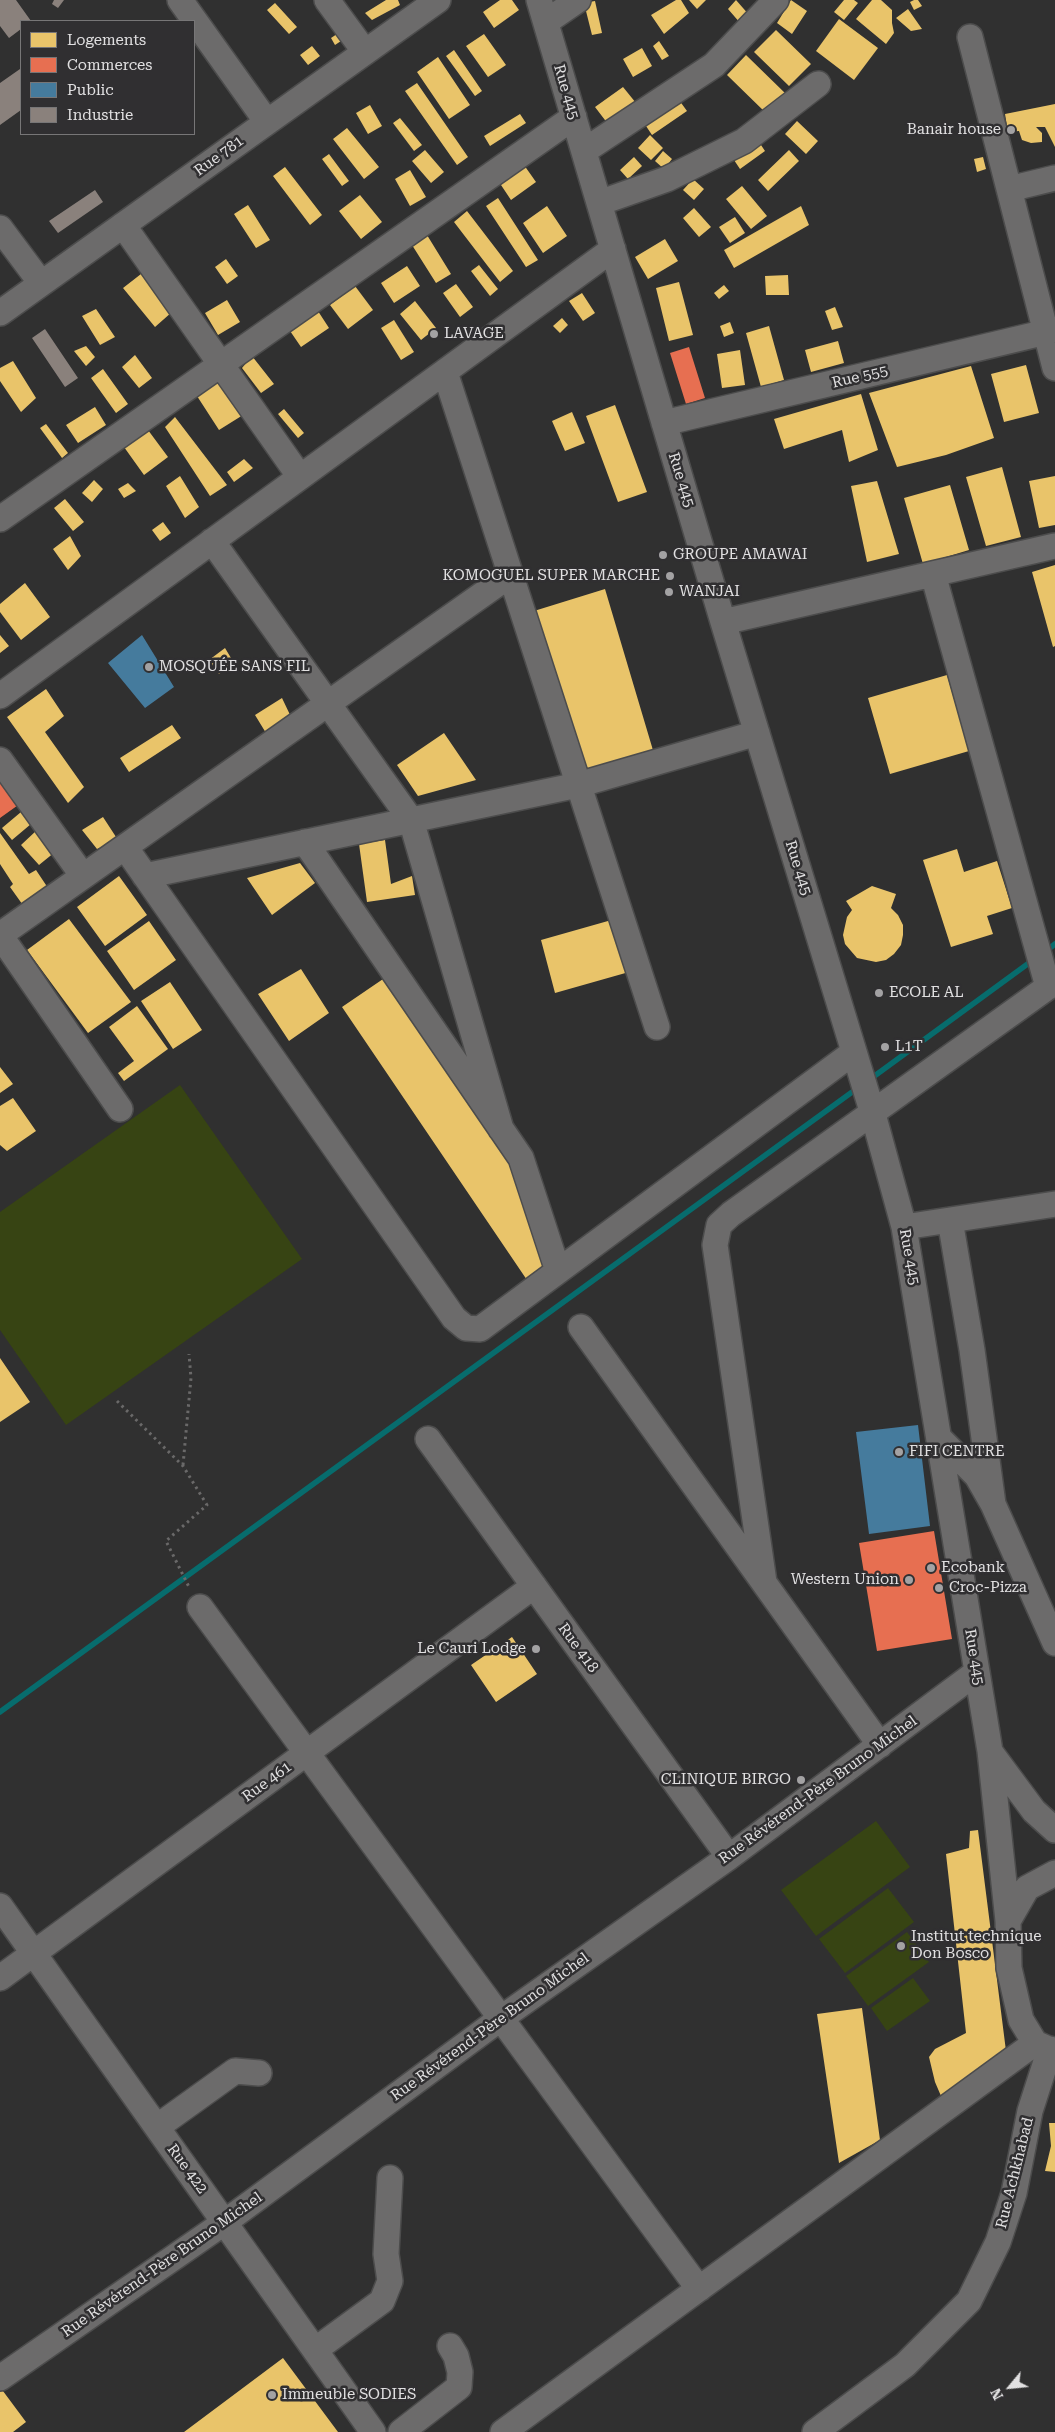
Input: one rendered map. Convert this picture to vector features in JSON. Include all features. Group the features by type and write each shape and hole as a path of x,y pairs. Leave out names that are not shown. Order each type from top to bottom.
{"street":[{"path":"180,0 194,20"},
{"path":"327,0 366,52"},
{"name":"Rue 781","path":"0,312 438,0"},
{"path":"543,11 578,0"},
{"path":"584,150 714,65 776,0"},
{"name":"Rue 445","path":"543,11 664,423 870,1105 904,1227 990,1751 1008,1921 1009,1968 1021,2020 1047,2048"},
{"path":"195,21 267,122"},
{"path":"970,38 1009,189 1050,331 1055,368"},
{"path":"599,203 667,179 744,141 818,84"},
{"path":"0,519 574,117"},
{"path":"1009,189 1055,178"},
{"path":"123,225 300,477"},
{"path":"0,228 41,283"},
{"path":"0,696 613,249"},
{"name":"Rue 555","path":"664,423 1050,331"},
{"path":"445,372 657,1028"},
{"path":"212,541 411,820 501,1129"},
{"path":"724,622 1055,546"},
{"path":"120,1109 0,935 510,574"},
{"path":"764,1582 715,1245 719,1225 870,1105 1051,985 933,574"},
{"path":"145,876 578,785 757,733"},
{"path":"0,760 83,876"},
{"path":"305,842 521,1158 558,1271"},
{"path":"125,847 454,1318 466,1328 480,1329 855,1056"},
{"path":"904,1227 1055,1204"},
{"path":"950,1220 972,1350 993,1504"},
{"path":"581,1327 880,1745"},
{"path":"939,1438 977,1476 993,1504 1055,1643"},
{"name":"Rue 418","path":"428,1439 728,1856"},
{"name":"Rue 461","path":"0,1978 534,1586"},
{"path":"200,1607 699,2289"},
{"name":"Rue Révérend-Père Bruno Michel","path":"0,2378 224,2222 500,2019 880,1745 977,1672"},
{"path":"990,1751 1034,1811 1055,1830"},
{"path":"1008,1921 1027,1888 1055,1873"},
{"name":"Rue 422","path":"0,1906 373,2432"},
{"path":"503,2432 699,2289 1047,2048"},
{"name":"Rue Achkhabad","path":"815,2432 905,2366 969,2301 998,2242 1014,2193 1030,2111 1047,2048"},
{"path":"157,2127 235,2071 259,2073"},
{"path":"315,2350 382,2301 390,2281 386,2254 390,2178"},
{"path":"401,2432 459,2387 460,2372 456,2356 450,2346"}],"path":[{"path":"183,1466 191,1378 189,1354"},
{"path":"117,1401 183,1466 207,1505 166,1541 200,1607"}],"green space":[{"path":"180,1085 302,1259 66,1425 0,1330 0,1212"},
{"path":"876,1821 910,1867 816,1936 781,1890"},
{"path":"888,1888 914,1922 845,1973 819,1939"},
{"path":"907,1932 929,1962 868,2006 846,1976"},
{"path":"913,1978 930,2001 887,2031 871,2008"}],"building: Logements":[{"path":"386,0 398,0 400,5 372,20 365,13"},
{"path":"500,0 512,0 519,10 494,28 483,12"},
{"path":"676,0 681,0 689,13 664,34 651,15"},
{"path":"689,0 706,0 697,9"},
{"path":"736,0 750,16 741,24 728,9"},
{"path":"791,0 807,11 792,34 777,23"},
{"path":"844,0 854,0 858,3 844,20 834,12"},
{"path":"872,0 881,0 892,10 894,33 886,44 856,19"},
{"path":"918,0 922,6 914,10 910,2"},
{"path":"595,1 602,33 592,35 584,3"},
{"path":"275,3 297,27 289,34 267,10"},
{"path":"908,9 922,29 911,31 896,18"},
{"path":"839,19 878,48 854,80 816,51"},
{"path":"343,30 347,37 335,45 331,38"},
{"path":"776,30 811,64 789,86 754,52"},
{"path":"484,34 506,65 488,77 466,46"},
{"path":"659,41 669,56 662,60 653,46"},
{"path":"312,46 320,56 308,65 300,55"},
{"path":"642,48 652,66 633,77 623,59"},
{"path":"454,50 482,91 475,96 446,56"},
{"path":"746,55 787,95 768,115 727,75"},
{"path":"438,57 470,105 449,119 417,72"},
{"path":"417,83 468,157 457,165 405,91"},
{"path":"623,87 636,103 608,124 595,107"},
{"path":"679,100 687,111 652,135 644,123"},
{"path":"1055,104 1055,147 1045,127 1036,127 1042,133 1042,142 1031,143 1022,140 1019,131 1008,132 1005,114"},
{"path":"370,105 382,126 368,134 356,113"},
{"path":"520,114 526,123 490,146 484,136"},
{"path":"400,118 422,145 414,151 393,123"},
{"path":"797,121 818,141 806,154 785,134"},
{"path":"347,128 379,167 364,179 333,139"},
{"path":"650,135 663,148 651,160 638,148"},
{"path":"759,142 765,151 740,169 734,160"},
{"path":"425,150 444,172 431,183 412,161"},
{"path":"789,150 799,161 768,191 758,180"},
{"path":"663,151 672,159 664,169 655,161"},
{"path":"329,154 349,181 342,186 322,159"},
{"path":"634,157 642,166 628,179 620,170"},
{"path":"983,157 986,169 977,172 974,159"},
{"path":"524,165 536,182 511,200 499,182"},
{"path":"285,167 322,215 310,225 273,176"},
{"path":"410,170 426,197 410,206 395,179"},
{"path":"693,179 704,189 694,200 683,190"},
{"path":"742,186 767,216 751,229 726,199"},
{"path":"360,195 382,222 361,239 339,211"},
{"path":"498,198 538,260 526,267 486,206"},
{"path":"248,205 270,240 256,248 234,214"},
{"path":"547,206 567,236 543,253 523,223"},
{"path":"801,206 809,225 734,268 724,250"},
{"path":"694,208 711,227 699,237 683,218"},
{"path":"467,211 513,271 500,282 454,222"},
{"path":"735,217 745,233 730,243 719,227"},
{"path":"427,235 451,274 436,283 412,245"},
{"path":"665,239 678,261 648,279 635,257"},
{"path":"226,259 238,276 227,284 215,267"},
{"path":"479,265 498,289 490,296 471,271"},
{"path":"407,266 420,286 394,303 381,283"},
{"path":"141,274 172,312 155,327 123,288"},
{"path":"788,275 789,295 766,295 765,276"},
{"path":"679,282 693,335 669,341 656,288"},
{"path":"456,284 473,307 460,317 443,293"},
{"path":"724,285 729,291 719,299 714,293"},
{"path":"355,286 373,310 348,329 330,305"},
{"path":"582,293 595,313 583,321 569,301"},
{"path":"227,300 240,322 218,335 205,313"},
{"path":"415,301 436,328 421,340 400,314"},
{"path":"835,307 843,327 832,330 825,311"},
{"path":"316,308 329,328 301,347 288,328"},
{"path":"96,309 115,337 100,345 82,316"},
{"path":"562,318 568,325 560,333 553,326"},
{"path":"394,320 414,352 401,360 381,328"},
{"path":"730,322 734,333 724,337 720,326"},
{"path":"769,326 784,380 761,387 746,333"},
{"path":"838,341 844,363 811,372 805,350"},
{"path":"86,346 95,357 86,366 74,351"},
{"path":"740,350 745,385 722,388 717,354"},
{"path":"135,355 152,378 139,388 122,367"},
{"path":"252,356 274,384 261,393 242,368"},
{"path":"13,361 36,398 21,412 0,381 0,368"},
{"path":"1026,365 1039,413 1004,422 991,374"},
{"path":"971,366 994,438 946,455 897,467 869,393"},
{"path":"103,369 128,404 116,413 91,378"},
{"path":"221,380 243,415 219,430 197,396"},
{"path":"861,394 878,450 849,462 842,430 784,449 774,419"},
{"path":"615,405 647,492 618,502 586,416"},
{"path":"95,407 106,425 78,443 66,425"},
{"path":"284,409 304,433 298,438 278,414"},
{"path":"572,412 585,443 565,451 552,421"},
{"path":"175,417 227,485 210,496 165,427"},
{"path":"46,424 68,453 62,458 40,428"},
{"path":"148,430 168,457 144,475 124,447"},
{"path":"244,459 253,468 234,482 227,472"},
{"path":"1002,467 1021,537 986,546 966,477"},
{"path":"180,476 199,507 185,518 166,486"},
{"path":"1055,476 1055,525 1039,528 1029,481"},
{"path":"94,480 103,489 92,502 82,493"},
{"path":"877,481 899,554 867,562 851,486"},
{"path":"128,483 136,491 124,498 118,489"},
{"path":"950,485 969,550 923,564 904,498"},
{"path":"65,499 84,522 73,531 54,508"},
{"path":"163,522 171,533 160,541 152,530"},
{"path":"70,536 81,556 68,570 53,549"},
{"path":"1055,565 1055,646 1053,647 1032,572"},
{"path":"25,583 50,617 21,640 0,612 0,604"},
{"path":"605,589 655,757 584,778 534,611"},
{"path":"0,635 9,646 0,653"},
{"path":"225,648 234,663 219,674 209,660"},
{"path":"947,675 969,751 890,774 868,698"},
{"path":"46,689 64,716 45,732 84,787 68,803 7,717"},
{"path":"282,698 292,719 266,733 255,715"},
{"path":"172,725 181,738 129,772 120,758"},
{"path":"444,733 476,780 418,796 397,765"},
{"path":"21,812 31,824 12,840 2,828"},
{"path":"103,817 118,840 97,849 82,830"},
{"path":"37,830 55,852 39,865 21,845"},
{"path":"0,833 29,874 36,870 50,891 25,908 10,887 13,884 0,864"},
{"path":"385,840 391,884 412,876 415,895 367,902 359,844"},
{"path":"957,849 964,872 997,861 1012,908 987,916 993,934 951,947 923,860"},
{"path":"300,863 315,883 272,915 247,878"},
{"path":"119,876 147,915 105,946 77,907"},
{"path":"872,886 896,894 891,908 898,915 903,925 901,945 886,960 876,962 857,958 845,944 843,935 847,917 852,910 846,901"},
{"path":"69,919 131,1002 88,1033 27,950"},
{"path":"615,919 629,972 555,993 541,940"},
{"path":"149,921 176,960 134,990 107,951"},
{"path":"301,969 329,1013 289,1041 258,994"},
{"path":"386,977 514,1167 549,1270 529,1283 342,1007"},
{"path":"170,982 202,1030 173,1049 141,1001"},
{"path":"137,1006 168,1049 124,1081 118,1073 134,1061 109,1027"},
{"path":"0,1067 13,1084 0,1093"},
{"path":"13,1098 36,1131 7,1151 0,1145 0,1106"},
{"path":"0,1358 30,1402 0,1422"},
{"name":"Le Cauri Lodge","path":"512,1637 537,1674 496,1702 471,1665"},
{"path":"978,1830 1006,2051 941,2096 935,2082 929,2057 935,2049 966,2033 946,1854 969,1848 970,1831"},
{"path":"862,2008 880,2140 839,2163 817,2014"},
{"path":"1049,2123 1055,2123 1055,2172 1045,2171 1051,2146"},
{"name":"Immeuble SODIES","path":"283,2358 338,2432 184,2432"},
{"path":"0,2387 26,2422 13,2432 0,2432"}],"building: Commerces":[{"path":"689,347 705,398 686,404 670,353"},
{"path":"0,773 21,803 0,818"},
{"path":"934,1531 952,1639 877,1651 859,1543"}],"building: Public":[{"path":"142,635 174,687 145,708 108,663"},
{"path":"918,1425 930,1526 869,1534 856,1432"}],"building: Industrie":[{"path":"0,0 16,0 30,20 20,20 20,30 9,38 0,26"},
{"path":"54,0 64,0 58,8 52,4"},
{"path":"20,69 20,111 0,125 0,83"},
{"path":"95,190 103,202 58,233 49,221"},
{"path":"45,329 78,378 65,387 32,338"}],"waterway":[{"path":"1045,952 1055,944"},
{"path":"869,1080 1033,960"},
{"path":"0,1712 859,1087"}],"place":[{"name":"Banair house","path":"1011,130"},
{"name":"LAVAGE","path":"434,334"},
{"name":"GROUPE AMAWAI","path":"663,555"},
{"name":"KOMOGUEL SUPER MARCHE","path":"670,576"},
{"name":"WANJAI","path":"669,592"},
{"name":"MOSQUÉE SANS FIL","path":"149,667"},
{"name":"ECOLE AL","path":"879,993"},
{"name":"L1T","path":"885,1047"},
{"name":"FIFI CENTRE","path":"899,1452"},
{"name":"Ecobank","path":"931,1568"},
{"name":"Western Union","path":"909,1580"},
{"name":"Croc-Pizza","path":"939,1588"},
{"name":"Le Cauri Lodge","path":"536,1649"},
{"name":"CLINIQUE BIRGO","path":"801,1780"},
{"name":"Institut technique Don Bosco","path":"901,1946"},
{"name":"Immeuble SODIES","path":"272,2395"}]}
